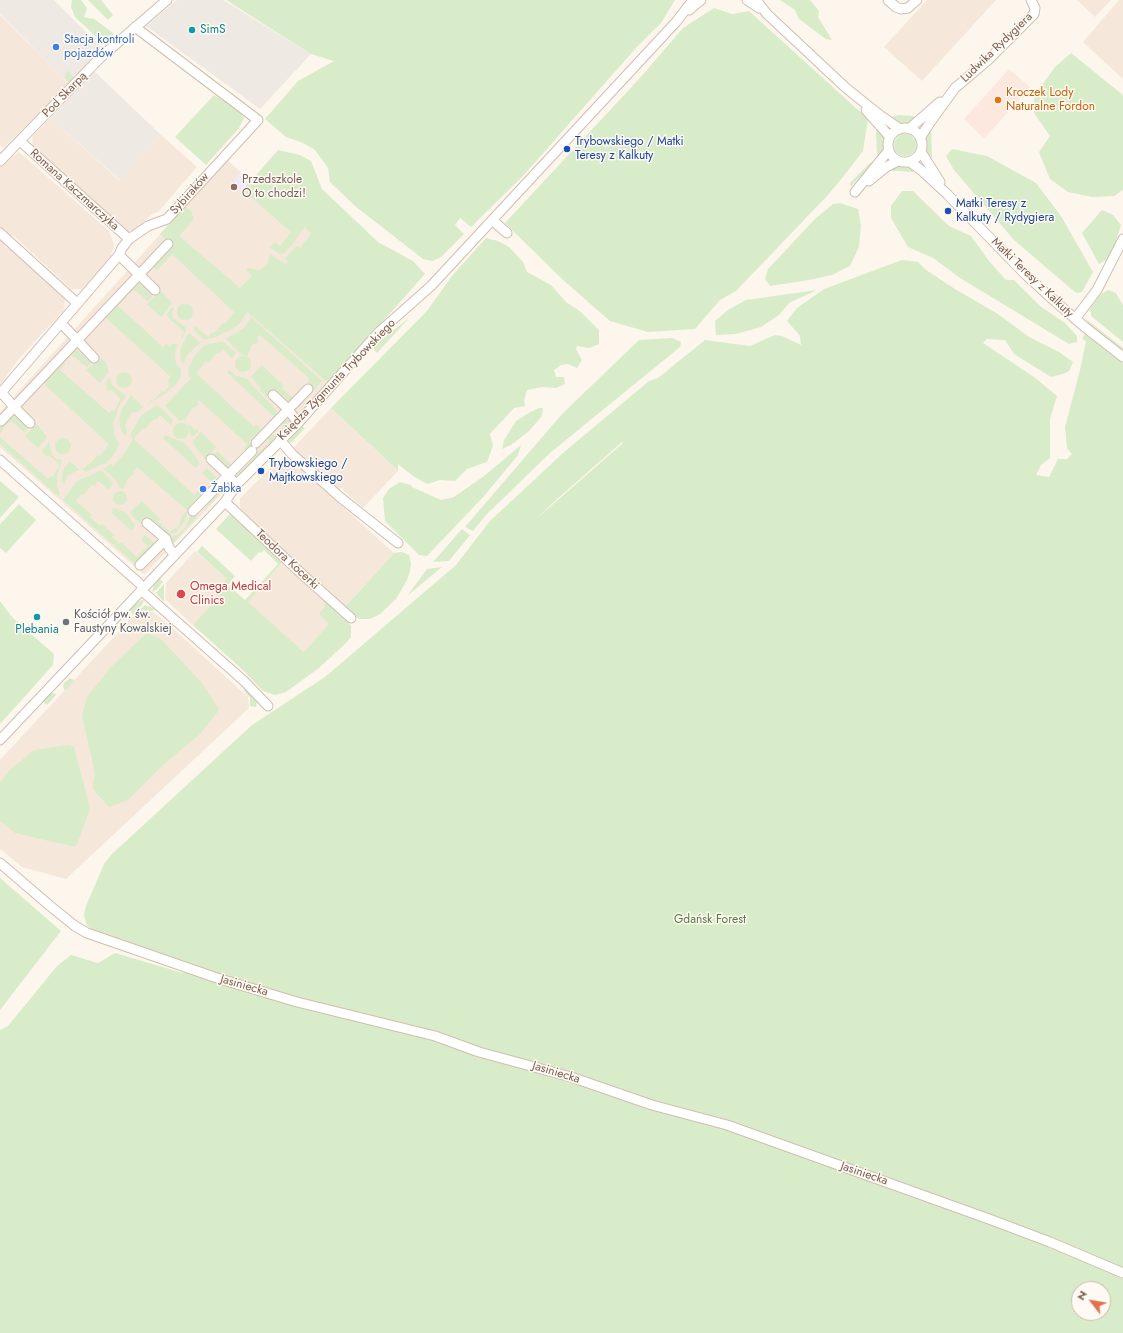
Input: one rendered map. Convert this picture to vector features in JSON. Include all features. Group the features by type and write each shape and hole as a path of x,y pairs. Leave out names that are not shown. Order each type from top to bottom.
{"street":[{"name":"Pod Skarpą","path":"0,160 102,57 168,0"},
{"name":"Księdza Zygmunta Trybowskiego","path":"0,740 140,586 175,554 224,502 236,485 298,422 379,332 430,286 492,220 676,22 693,0"},
{"name":"Księdza Zygmunta Trybowskiego","path":"676,22 701,0"},
{"path":"747,0 767,14 854,96 881,116 904,129 918,134 922,145 921,152 918,157 910,162 898,161 889,150 888,141 890,137 904,129"},
{"path":"756,0 767,14"},
{"path":"888,0 896,7 901,9 908,8 917,0"},
{"name":"Ludwika Rydygiera","path":"904,129 950,93 988,60 1034,14 1035,8 1031,0"},
{"name":"Sybiraków","path":"1,393 119,255 122,248 129,240 148,226 167,219 258,120 135,27"},
{"name":"Ludwika Rydygiera","path":"920,138 950,93"},
{"path":"854,96 890,137"},
{"name":"Romana Kaczmarczyka","path":"20,141 129,240"},
{"path":"889,150 856,190 882,170 898,161"},
{"name":"Matki Teresy z Kalkuty","path":"921,152 947,194"},
{"name":"Matki Teresy z Kalkuty","path":"910,162 947,194 1026,275 1075,319 1123,357"},
{"path":"492,220 507,233"},
{"path":"0,233 77,304"},
{"path":"1075,319 1097,290 1123,239"},
{"path":"1,421 168,244"},
{"path":"119,255 155,290"},
{"path":"61,323 94,358"},
{"path":"193,511 308,389"},
{"path":"1,393 30,423"},
{"path":"273,395 288,409 298,422"},
{"path":"280,440 292,454 341,498 398,543"},
{"path":"211,459 236,485"},
{"path":"0,460 244,681 268,706"},
{"name":"Teodora Kocerki","path":"224,502 351,618"},
{"path":"148,523 166,539 169,548 175,554"},
{"path":"140,565 166,539"},
{"name":"Jasiniecka","path":"0,863 54,910 87,933 217,978 297,1002 435,1036 479,1052 571,1077 652,1105 727,1125 990,1219 1050,1242 1123,1273"}],"shaded area":[{"path":"0,0 54,0 103,49 69,84 0,14"},
{"path":"177,0 223,0 311,54 260,109 146,26"},
{"path":"927,0 996,0 922,81 884,47"},
{"path":"1077,0 1111,0 1095,17"},
{"path":"1119,0 1123,0 1123,79 1083,42"},
{"path":"0,15 69,84 3,148 0,144"},
{"path":"1009,69 1030,87 984,139 964,119"},
{"path":"94,71 161,135 120,180 50,118"},
{"path":"50,118 119,180 161,135 197,167 158,212 152,214 135,230 125,232 33,148 32,137"},
{"path":"19,152 109,231 114,245 110,259 82,289 71,289 13,235 4,246 65,297 64,310 17,361 0,385 0,166"},
{"path":"227,160 251,181 323,205 332,213 319,237 245,310 328,383 144,575 0,447 0,412"},
{"path":"241,172 251,181 243,190 233,181"},
{"path":"331,408 398,471 363,508 341,488 331,496 394,553 304,652 247,602 282,562 287,554 240,509 240,498 276,463 289,462 297,452 294,448 296,445"},
{"path":"195,551 227,579 227,587 193,625 165,599 166,583"},
{"path":"137,612 153,612 170,626 248,697 249,708 66,879 22,867 0,849 0,760"}],"green space":[{"path":"72,0 81,0 87,8 84,17 94,19 113,33 112,40 106,46 75,17 71,7"},
{"path":"88,0 101,0 113,15 108,20"},
{"path":"226,0 675,0 661,23 635,49 523,176 471,227 460,218 455,225 464,234 441,257 432,261 423,259 355,206 330,182 328,168 315,150 303,143 286,137 265,119 298,81 334,61 311,54"},
{"path":"780,0 810,0 819,11 818,17 832,40 826,39 799,19 795,10"},
{"path":"714,8 732,14 749,11 868,119 863,151 827,196 736,291 720,300 695,329 648,332 610,321 562,279 505,223 639,79 683,28"},
{"path":"1071,53 1123,95 1123,190 1114,196 1092,197 1068,192 1050,179 1039,152 1050,136 1034,113 1034,96 1055,67"},
{"path":"69,71 73,78 69,83 65,78 66,72"},
{"path":"214,95 238,109 244,118 239,128 206,165 175,137"},
{"path":"898,115 913,116 918,119 912,123 900,124 889,118"},
{"path":"878,129 884,138 884,149 879,157 877,154 876,132"},
{"path":"931,130 932,156 929,161 926,152 926,138 927,134"},
{"path":"905,134 913,137 916,145 913,153 905,156 897,153 894,145 897,137"},
{"path":"952,149 987,156 1036,183 1061,216 1093,272 1082,292 1076,293 1014,240 954,170 946,156"},
{"path":"278,150 300,155 311,161 322,189 378,242 413,261 425,274 328,383 247,312 240,323 233,329 213,338 203,339 193,329 195,326 208,337 223,323 225,324 234,312 172,254 157,270 152,265 171,244 160,234 185,206 191,211 194,219 179,236 240,288 252,276 246,270 248,268 259,270 264,267 268,262 270,254 285,264 288,262 285,258 297,246 301,248 311,233 305,226 292,245 284,253 280,254 270,248 275,242 280,246 291,232 243,190"},
{"path":"871,162 873,164 851,186 849,184"},
{"path":"895,166 909,167 917,171 893,171 890,169"},
{"path":"902,191 913,191 949,226 971,236 989,261 1006,280 1014,280 1040,306 1065,323 1077,336 1077,342 1069,344 960,278 933,258 908,247 891,218 891,206"},
{"path":"840,203 858,209 861,225 859,247 850,266 832,275 770,286 765,279 768,269 815,219 833,204"},
{"path":"1102,210 1113,215 1121,225 1115,244 1106,260 1099,264 1082,233"},
{"path":"486,238 498,241 509,247 523,262 527,272 551,285 566,302 581,312 599,330 599,344 589,348 577,346 576,349 582,360 577,368 568,364 561,365 554,370 556,377 564,377 565,384 556,388 542,387 527,390 524,400 525,406 514,408 490,434 493,446 487,462 467,469 455,481 440,480 427,484 413,476 398,464 398,471 331,408 426,312 452,276"},
{"name":"Gdańsk Forest","path":"902,260 918,262 926,270 998,314 1029,337 1059,352 1073,362 1069,371 1051,377 1014,354 1005,340 987,339 983,343 1034,377 1057,396 1050,419 1050,458 1041,465 1036,475 1049,477 1058,459 1067,459 1072,454 1067,448 1065,427 1080,370 1086,341 1082,339 1085,333 1123,363 1123,1333 0,1333 0,1030 8,1026 57,966 71,955 98,963 115,953 183,973 187,964 91,929 86,924 84,914 86,906 104,864 112,854 252,725 325,677 456,565 490,521 563,453 649,381 658,378 705,340 750,346 775,335 782,336 801,345 800,336 787,321 797,308 824,289","holes":["622,442 623,443 535,520"]},
{"path":"136,280 153,296 148,301 133,289 130,293 128,292 125,296 126,297 118,306 163,347 166,344 170,347 173,343 178,344 175,359 177,365 181,369 181,376 178,382 166,393 147,405 162,391 164,392 170,385 167,382 171,377 105,317"},
{"path":"817,290 789,303 779,315 761,327 736,334 716,335 715,321 728,310 746,300"},
{"path":"1108,290 1116,293 1123,305 1123,342 1091,316 1091,312 1089,310 1100,295"},
{"path":"161,291 172,303 161,317 147,304"},
{"path":"185,304 191,306 193,312 191,318 185,320 179,318 177,312 179,306"},
{"path":"172,307 174,308 172,314 173,318 185,327 186,330 182,339 184,332 169,318 167,314"},
{"path":"251,317 322,381 309,395 305,389 309,385 307,383 310,379 260,335 257,338 259,340 256,344 255,343 250,348 251,349 248,356 242,355 226,339 245,327"},
{"path":"409,318 377,353 374,350 374,347 380,341"},
{"path":"1086,319 1123,348 1123,351 1090,325"},
{"path":"189,333 200,343 187,355 183,365 180,351"},
{"path":"672,338 681,342 680,347 550,453 486,515 473,531 465,527 562,414 639,340"},
{"path":"222,341 236,353 232,358 223,349 208,363 206,361 196,373 254,427 257,425 261,429 249,441 252,444 246,451 244,449 247,444 199,400 197,402 199,404 192,409 185,419 186,422 183,419 180,421 165,406 191,378 188,375 189,368 199,351 205,345"},
{"path":"74,347 91,363 87,367 72,355 64,362 65,364 60,370 109,413 112,410 114,411 120,400 120,398 111,389 109,391 106,389 106,382 110,377 111,384 126,396 119,406 113,423 114,433 119,443 117,450 105,463 86,472 83,469 98,455 100,456 109,444 43,383"},
{"path":"243,356 250,361 251,364 246,371 243,372 236,367 235,364 240,357"},
{"path":"101,358 106,363 109,371 100,383 86,370"},
{"path":"262,365 284,386 282,388 293,398 290,402 275,389 267,397 260,390 260,387 251,376"},
{"path":"229,370 236,376 248,379 276,410 276,414 273,419 273,416 227,372"},
{"path":"124,372 131,377 132,380 127,387 124,388 117,383 116,380 121,373"},
{"path":"131,395 143,407 138,412 132,412 125,424 127,431 125,436 121,430 119,418"},
{"path":"157,405 172,419 173,422 171,425 160,415 145,429 143,428 134,439 194,495 198,492 202,495 188,509 189,510 184,522 176,532 169,535 165,534 148,517 142,525 130,512 142,501 160,519 158,521 170,532 177,528 187,510 137,467 133,471 135,473 126,481 127,482 124,489 121,488 111,475 103,469 111,464 113,466 124,454 133,439 130,435 141,416"},
{"path":"539,408 543,408 542,416 529,431 511,445 502,449 504,440 516,421"},
{"path":"12,413 28,428 24,432 11,421 3,428 4,429 0,434 0,424"},
{"path":"285,419 291,421 238,476 237,475 253,459 249,455 255,449 259,452 269,442 268,437 271,434 275,436 284,426 282,422"},
{"path":"186,422 195,430 197,429 199,431 192,437 190,434 190,429"},
{"path":"181,423 187,425 189,431 187,437 181,439 175,437 173,431 175,425"},
{"path":"37,424 47,437 38,448 25,436"},
{"path":"302,426 305,428 292,442 286,443 289,437"},
{"path":"201,432 216,447 205,459 192,442"},
{"path":"166,435 184,443 189,448 200,463 196,468 163,438"},
{"path":"0,437 48,479 51,476 53,477 59,466 59,464 49,455 47,457 42,451 49,442 52,454 56,459 60,459 62,461 57,475 57,486 60,493 58,496 0,444"},
{"path":"63,438 70,443 71,446 66,453 63,454 56,449 55,446 60,439"},
{"path":"521,445 518,455 485,495 427,556 419,555 385,521 383,498 389,489 400,482 411,485 412,487 441,500 454,497 484,476"},
{"path":"218,451 234,467 229,470 213,455"},
{"path":"70,461 79,470 68,475 64,485 62,480 63,470"},
{"path":"207,468 216,477 213,481 210,481 202,473"},
{"path":"102,471 113,483 109,490 98,481 83,495 81,494 76,501 92,515 90,517 100,526 102,524 114,535 112,537 120,544 121,542 137,557 148,546 141,540 145,535 154,543 136,565 63,500 77,481"},
{"path":"0,481 19,497 0,518"},
{"path":"226,483 229,485 202,512 207,506 206,503 210,498 215,497 222,490 220,487"},
{"path":"117,491 123,491 127,495 127,501 123,505 117,505 113,501 113,495"},
{"path":"19,504 36,520 6,553 0,548 0,524"},
{"path":"113,508 125,512 135,525 132,531 112,513"},
{"path":"192,513 197,517 172,544 169,538 181,532"},
{"path":"231,513 282,562 248,602 304,652 329,624 319,614 325,607 324,600 343,614 351,626 351,637 346,643 319,668 286,692 275,695 263,691 244,671 193,625 227,587 223,583 227,579 197,552 202,546 235,576 228,585 245,600 278,564 264,550 261,553 259,552 251,561 216,529"},
{"path":"462,529 470,535 449,561 433,562"},
{"path":"402,552 409,555 411,564 407,580 396,599 380,614 370,619 359,619 345,607 394,553"},
{"path":"442,567 407,596 427,569"},
{"path":"158,579 163,582 156,590 152,592 154,584"},
{"path":"164,584 164,602 156,593"},
{"path":"144,600 142,605 133,615 130,610"},
{"path":"0,601 12,617 54,654 53,665 0,724"},
{"path":"145,605 155,609 153,611 137,612"},
{"path":"147,633 161,639 202,683 219,710 200,734 164,764 128,800 109,807 92,788 95,774 82,715 87,697 111,667"},
{"path":"70,678 74,680 65,691 63,686 64,683"},
{"path":"246,689 257,700 256,707 250,706 250,698 243,690"},
{"path":"50,693 57,694 47,705 42,701"},
{"path":"68,745 74,747 90,808 75,847 15,833 0,821 0,782 10,770 34,750"},
{"path":"0,878 61,931 0,1010"}],"place":[{"name":"SimS","path":"192,30"},
{"name":"Stacja kontroli pojazdów","path":"56,47"},
{"name":"Kroczek Lody Naturalne Fordon","path":"998,100"},
{"name":"Trybowskiego / Matki Teresy z Kalkuty","path":"567,149"},
{"name":"Przedszkole O to chodzi!","path":"234,187"},
{"name":"Matki Teresy z Kalkuty / Rydygiera","path":"948,211"},
{"name":"Trybowskiego / Majtkowskiego","path":"261,471"},
{"name":"Żabka","path":"203,489"},
{"name":"Omega Medical Clinics","path":"181,594"},
{"name":"Plebania","path":"37,617"},
{"name":"Kościół pw. św. Faustyny Kowalskiej","path":"66,622"}]}
